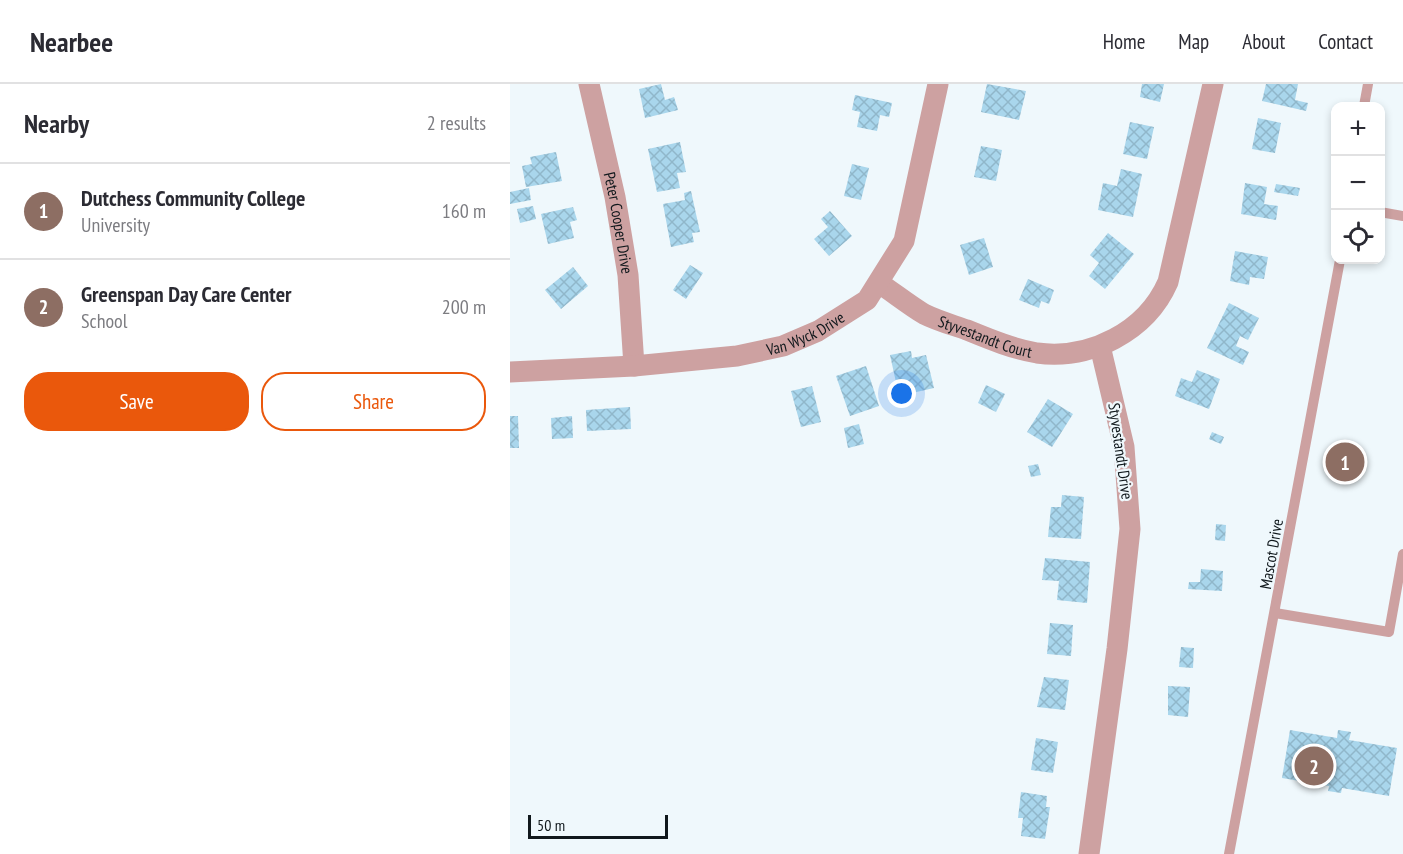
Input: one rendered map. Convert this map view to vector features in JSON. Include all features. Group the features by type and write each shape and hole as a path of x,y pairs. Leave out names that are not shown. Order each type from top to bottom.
{"street":[{"name":"Peter Cooper Drive","path":"589,84 615,197 628,275 634,366"},
{"name":"Van Wyck Drive","path":"510,372 634,366 737,356 783,346 818,331 867,300 904,241 938,84"},
{"path":"1100,346 1125,332 1150,311 1161,298 1168,282 1213,84"},
{"name":"Styvestandt Court","path":"879,283 925,314 1001,344 1035,352 1064,355 1100,346"},
{"name":"Styvestandt Drive","path":"1089,854 1116,660 1130,529 1124,447 1100,346"}],"lane":[{"path":"1365,102 1368,84"},
{"path":"1385,213 1403,216"},
{"name":"Mascot Drive","path":"1229,854 1257,694 1275,613 1339,264"},
{"path":"1275,613 1389,632 1403,554"}],"building":[{"path":"661,84 665,100 674,97 678,110 645,118 639,89"},
{"path":"987,84 1026,91 1019,120 981,112"},
{"path":"1142,84 1164,84 1160,102 1140,97"},
{"path":"1266,84 1298,84 1295,100 1308,103 1306,111 1262,101"},
{"path":"855,95 892,103 889,117 880,115 877,131 857,127 860,112 852,110"},
{"path":"1258,118 1281,123 1275,153 1252,149"},
{"path":"1130,122 1154,127 1147,159 1123,154"},
{"path":"680,142 686,172 677,173 680,188 657,192 648,149"},
{"path":"981,146 1002,150 996,181 974,177"},
{"path":"556,152 562,181 526,187 522,166 532,164 530,157"},
{"path":"852,164 869,168 861,200 844,196"},
{"path":"1121,169 1142,174 1133,217 1098,210 1103,183 1117,186"},
{"path":"1245,183 1267,187 1264,204 1278,206 1276,220 1241,214"},
{"path":"1276,184 1300,188 1298,196 1274,192"},
{"path":"529,188 531,200 510,204 510,192"},
{"path":"691,191 700,232 692,233 694,242 671,247 663,204 685,200 684,193"},
{"path":"533,206 536,219 520,223 517,209"},
{"path":"573,207 577,220 570,222 574,238 548,244 541,214"},
{"path":"830,211 852,236 829,256 814,239 828,227 821,219"},
{"path":"1108,233 1134,254 1105,289 1089,276 1099,263 1090,255"},
{"path":"984,238 993,267 969,275 960,245"},
{"path":"1235,251 1268,257 1264,279 1250,277 1249,285 1230,281"},
{"path":"690,265 703,273 686,299 673,290"},
{"path":"573,267 588,286 561,309 545,290"},
{"path":"1028,279 1054,290 1049,304 1041,301 1039,308 1019,300"},
{"path":"1229,303 1259,318 1248,340 1240,336 1236,346 1249,352 1243,365 1207,348"},
{"path":"911,351 912,358 926,355 934,388 899,396 890,355"},
{"path":"866,366 879,406 850,416 836,376"},
{"path":"1197,370 1220,379 1209,409 1175,396 1181,378 1192,382"},
{"path":"986,385 1005,394 996,412 978,403"},
{"path":"812,386 821,422 801,427 791,391"},
{"path":"1048,399 1073,414 1052,447 1027,432"},
{"path":"630,407 631,429 587,431 586,410"},
{"path":"510,416 518,416 519,448 510,448"},
{"path":"572,416 573,438 552,439 551,418"},
{"path":"859,424 864,444 848,448 844,428"},
{"path":"1212,432 1224,437 1221,444 1209,439"},
{"path":"1038,464 1041,475 1031,477 1028,466"},
{"path":"1062,495 1084,497 1081,539 1048,537 1051,507 1061,507"},
{"path":"1216,524 1226,525 1225,541 1215,540"},
{"path":"1045,558 1090,562 1087,603 1057,600 1059,581 1042,580"},
{"path":"1201,569 1223,571 1222,591 1188,589 1189,582 1200,582"},
{"path":"1050,623 1073,625 1071,656 1047,654"},
{"path":"1181,647 1194,648 1193,668 1179,667"},
{"path":"1044,677 1069,680 1065,710 1037,707"},
{"path":"1168,686 1190,687 1188,717 1168,715"},
{"path":"1290,730 1337,738 1338,730 1351,732 1349,740 1397,748 1389,796 1342,788 1341,793 1328,791 1329,786 1282,778"},
{"path":"1036,738 1058,742 1053,773 1031,770"},
{"path":"1021,792 1047,796 1046,807 1050,807 1045,839 1021,836 1023,818 1018,818"}],"place":[{"name":"Dutchess Community College","path":"1345,462"},
{"name":"Greenspan Day Care Center","path":"1314,766"}]}
